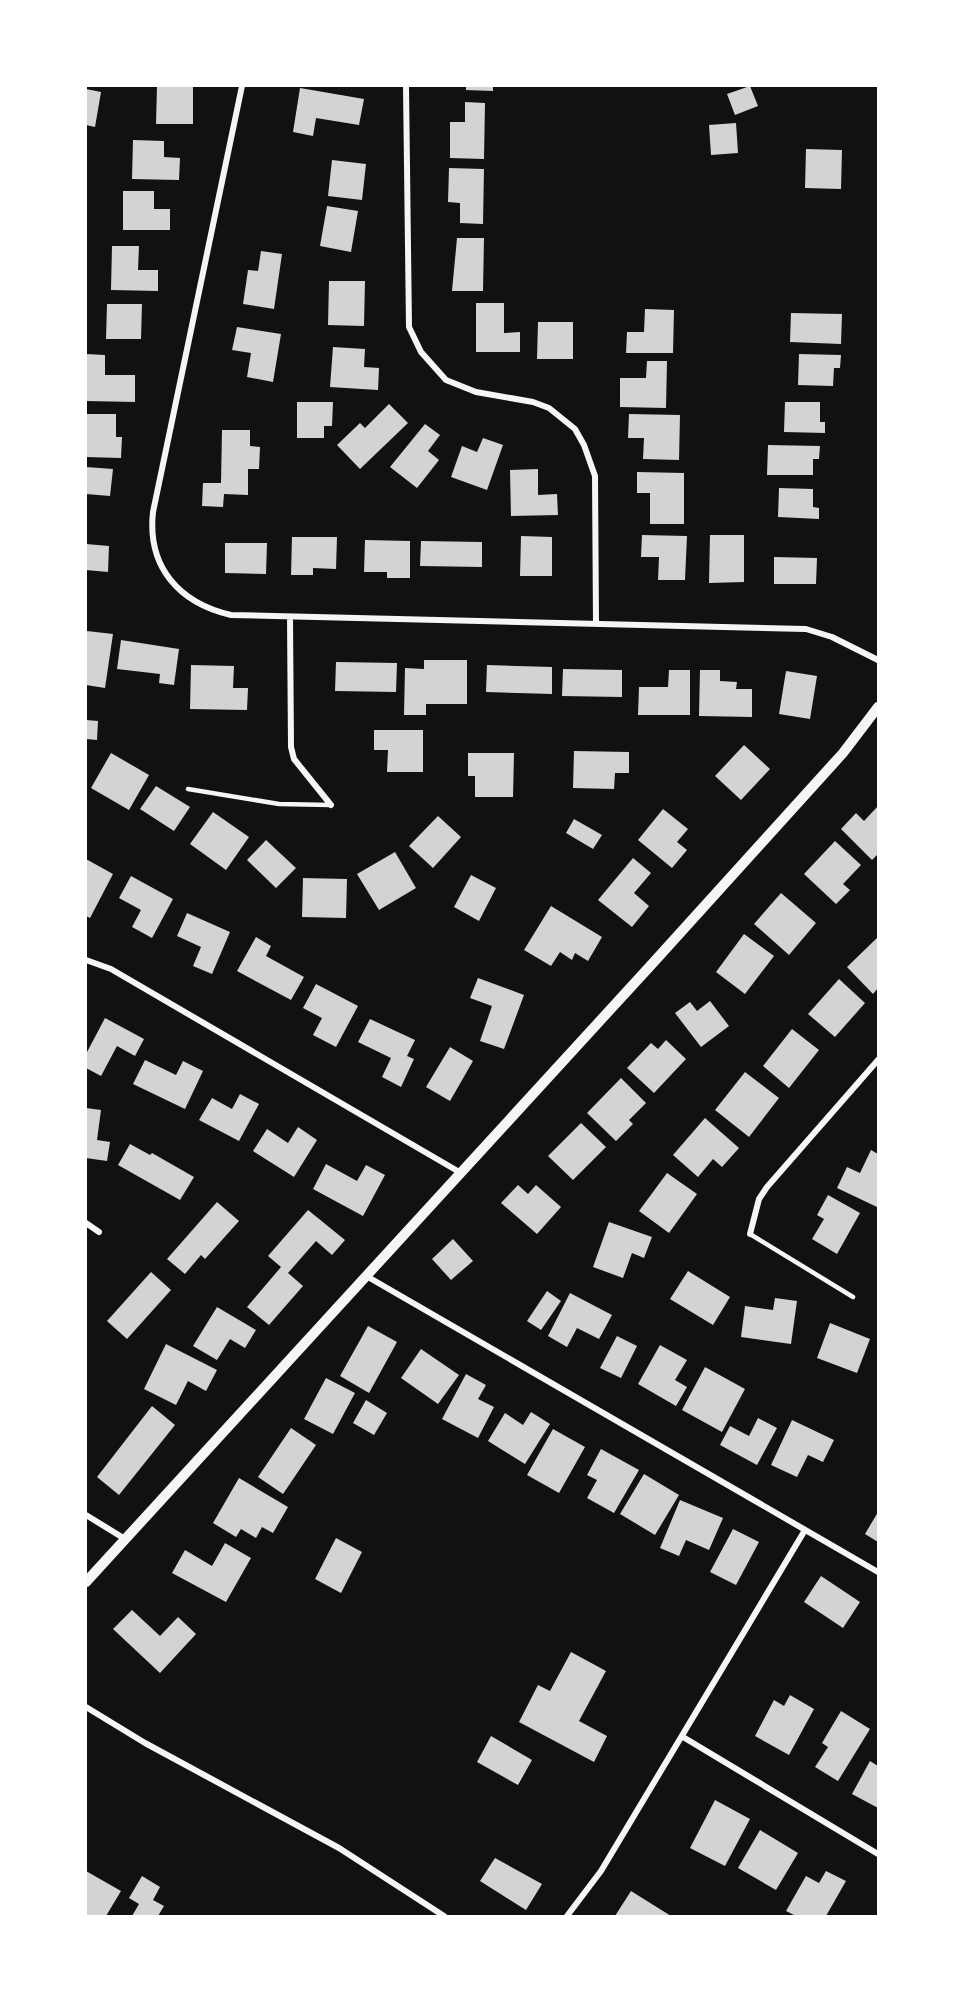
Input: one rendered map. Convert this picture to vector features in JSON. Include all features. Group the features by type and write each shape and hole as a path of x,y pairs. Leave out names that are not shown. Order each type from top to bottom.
{"street":[{"path":"242,86 151,528 155,554 171,580 185,595 211,610 231,615 806,629 832,637 879,660"},
{"path":"406,86 409,327 421,352 446,380 476,392 519,398 549,408 564,418 579,437 595,476 596,624"},
{"path":"290,618 291,747 294,759 331,805"},
{"path":"86,1582 368,1277 835,762 872,719 879,707"},
{"path":"86,960 111,969 461,1173"},
{"path":"750,1234 759,1199 766,1187 879,1060"},
{"path":"86,1223 99,1232"},
{"path":"368,1277 879,1572"},
{"path":"86,1515 124,1539"},
{"path":"567,1917 601,1872 805,1530"},
{"path":"86,1707 145,1743 339,1848 444,1917"},
{"path":"683,1737 879,1854"}],"lane":[{"path":"188,789 279,804 331,805"},
{"path":"750,1234 853,1298"}],"building":[{"path":"157,86 193,86 193,124 156,124"},
{"path":"466,86 493,86 493,91 466,90"},
{"path":"750,86 758,106 735,115 727,94"},
{"path":"300,88 364,99 359,125 316,118 313,136 293,132"},
{"path":"86,89 101,92 95,127 86,125"},
{"path":"465,102 485,103 484,159 450,158 450,122 465,122"},
{"path":"736,123 738,153 711,155 709,125"},
{"path":"133,140 164,141 164,157 180,158 179,180 132,179"},
{"path":"806,149 842,150 841,189 805,188"},
{"path":"332,160 366,164 362,200 328,196"},
{"path":"449,168 484,169 483,224 460,223 460,203 448,202"},
{"path":"123,191 154,191 154,209 170,209 170,230 123,230"},
{"path":"327,206 358,211 351,252 320,246"},
{"path":"457,238 484,238 483,291 452,291"},
{"path":"112,246 139,246 138,270 158,270 158,291 111,290"},
{"path":"261,251 282,254 274,309 243,304 248,270 258,271"},
{"path":"329,281 365,281 364,326 328,325"},
{"path":"476,303 504,303 504,333 520,332 520,352 476,352"},
{"path":"107,304 142,304 141,339 106,339"},
{"path":"645,309 674,310 673,353 626,353 627,332 644,332"},
{"path":"791,313 842,314 841,344 790,342"},
{"path":"538,322 573,322 573,359 537,359"},
{"path":"237,327 281,334 273,382 247,377 251,353 232,350"},
{"path":"333,347 365,349 364,367 379,368 378,390 330,387"},
{"path":"86,354 105,355 105,375 135,375 135,402 86,401"},
{"path":"799,354 841,355 840,368 834,368 833,386 798,385"},
{"path":"647,361 667,361 666,408 620,407 620,378 646,378"},
{"path":"297,402 333,402 332,426 324,426 324,438 297,438"},
{"path":"785,402 820,402 820,422 825,422 825,433 784,432"},
{"path":"389,404 408,423 360,469 337,445 360,423 365,428"},
{"path":"86,414 116,414 116,437 122,437 121,458 86,457"},
{"path":"629,414 680,415 679,460 643,459 644,438 628,438"},
{"path":"425,424 440,435 428,451 439,460 417,488 390,467"},
{"path":"222,430 250,430 250,446 260,447 259,469 248,469 248,495 224,494 223,507 202,506 203,483 221,483"},
{"path":"483,438 503,445 487,490 451,477 462,446 477,452"},
{"path":"768,445 820,446 819,459 813,459 813,475 767,475"},
{"path":"86,467 113,469 110,496 86,494"},
{"path":"538,469 538,495 557,494 558,515 511,516 510,470"},
{"path":"637,472 684,473 684,524 650,524 650,493 637,493"},
{"path":"779,488 813,489 813,507 819,508 819,519 778,517"},
{"path":"642,535 687,536 685,580 658,580 659,557 641,557"},
{"path":"710,535 744,535 744,582 709,583"},
{"path":"521,536 552,537 552,576 520,576"},
{"path":"292,537 337,537 336,569 313,568 313,575 291,575"},
{"path":"365,540 410,541 410,578 387,578 387,572 364,572"},
{"path":"421,541 482,542 482,567 420,566"},
{"path":"225,543 267,543 266,574 225,573"},
{"path":"86,544 109,546 108,572 86,570"},
{"path":"774,557 817,558 816,584 774,584"},
{"path":"87,631 113,634 105,688 86,685"},
{"path":"121,640 179,649 174,685 159,683 160,674 117,669"},
{"path":"424,660 467,660 467,704 426,704 426,715 404,715 405,668 424,669"},
{"path":"336,662 397,663 396,692 335,691"},
{"path":"191,665 234,666 233,688 248,688 247,710 190,709"},
{"path":"487,665 552,667 552,694 486,692"},
{"path":"563,669 622,670 622,697 562,696"},
{"path":"669,670 690,670 690,715 638,715 639,687 668,687"},
{"path":"700,670 720,670 720,681 737,682 736,689 752,689 752,717 699,716"},
{"path":"786,671 817,676 810,719 779,714"},
{"path":"86,720 98,721 97,740 86,739"},
{"path":"374,730 423,730 423,772 387,772 388,750 374,750"},
{"path":"744,745 770,769 741,800 715,776"},
{"path":"574,751 629,752 629,773 615,773 614,789 573,788"},
{"path":"111,753 149,775 129,810 91,788"},
{"path":"468,753 514,753 513,797 475,797 475,776 468,776"},
{"path":"156,786 190,807 174,831 140,809"},
{"path":"878,806 878,854 872,860 841,829 856,813 864,821"},
{"path":"663,809 688,829 677,842 687,850 672,868 638,840"},
{"path":"213,812 249,837 226,870 190,844"},
{"path":"438,816 461,837 433,868 409,846"},
{"path":"574,819 602,835 593,849 566,833"},
{"path":"266,840 296,868 276,888 247,860"},
{"path":"835,841 861,865 843,884 850,890 836,904 804,874"},
{"path":"395,852 416,888 379,910 357,874"},
{"path":"633,858 651,873 634,893 649,906 632,927 598,900"},
{"path":"86,859 113,874 90,918 86,916"},
{"path":"471,875 496,888 479,921 454,907"},
{"path":"131,876 173,899 152,938 132,927 141,910 119,898"},
{"path":"303,878 347,879 346,918 302,917"},
{"path":"781,893 816,923 789,955 754,924"},
{"path":"551,906 602,937 588,961 575,953 572,960 560,952 551,966 524,950"},
{"path":"187,913 230,932 212,974 193,966 201,947 177,936"},
{"path":"744,934 774,956 745,994 716,972"},
{"path":"256,937 271,946 266,956 304,977 291,1000 237,971"},
{"path":"878,937 878,988 873,994 847,967"},
{"path":"478,978 524,995 504,1049 480,1041 492,1006 470,998"},
{"path":"839,979 865,1003 835,1037 808,1014"},
{"path":"316,984 358,1006 336,1047 313,1035 322,1018 303,1008"},
{"path":"710,1001 729,1026 701,1047 675,1013 690,1002 697,1011"},
{"path":"105,1018 144,1039 135,1056 117,1046 101,1076 86,1068 86,1054"},
{"path":"370,1019 415,1040 407,1056 414,1059 401,1087 382,1077 391,1058 358,1042"},
{"path":"792,1029 819,1050 789,1088 763,1066"},
{"path":"666,1040 686,1059 654,1093 627,1068 651,1043 658,1049"},
{"path":"450,1047 473,1061 450,1101 426,1087"},
{"path":"145,1060 176,1075 183,1061 203,1071 185,1109 133,1084"},
{"path":"745,1072 779,1098 749,1137 715,1110"},
{"path":"621,1078 646,1103 629,1120 633,1124 616,1141 587,1113"},
{"path":"240,1094 259,1104 239,1141 199,1120 212,1098 232,1109"},
{"path":"86,1108 101,1110 97,1140 110,1142 107,1161 86,1158"},
{"path":"705,1118 739,1148 722,1167 713,1159 698,1177 673,1155"},
{"path":"581,1123 606,1147 573,1180 548,1156"},
{"path":"298,1127 317,1140 294,1177 253,1151 267,1129 288,1143"},
{"path":"130,1144 150,1155 152,1153 194,1177 180,1200 118,1165"},
{"path":"871,1150 878,1154 877,1207 837,1188 847,1167 860,1173"},
{"path":"326,1164 357,1181 366,1165 385,1175 363,1216 313,1189"},
{"path":"667,1173 697,1194 669,1233 639,1211"},
{"path":"518,1185 528,1194 536,1185 561,1207 537,1234 501,1203"},
{"path":"828,1195 860,1213 837,1254 812,1239 824,1219 817,1215"},
{"path":"217,1202 239,1221 205,1259 201,1255 185,1274 167,1259"},
{"path":"308,1210 345,1240 332,1255 316,1241 288,1273 303,1286 269,1325 247,1307 281,1267 268,1256"},
{"path":"609,1222 652,1237 644,1258 632,1253 623,1278 593,1267"},
{"path":"453,1239 473,1261 451,1280 432,1259"},
{"path":"688,1271 730,1297 713,1325 670,1299"},
{"path":"151,1272 171,1290 127,1339 107,1321"},
{"path":"547,1291 561,1301 541,1330 527,1321"},
{"path":"570,1293 612,1315 599,1339 577,1328 567,1347 548,1336"},
{"path":"775,1298 797,1301 791,1344 741,1337 745,1306 773,1310"},
{"path":"217,1307 256,1330 245,1348 230,1339 217,1360 193,1346"},
{"path":"830,1323 870,1339 857,1373 817,1358"},
{"path":"368,1326 397,1342 369,1393 340,1376"},
{"path":"617,1336 637,1346 621,1378 600,1368"},
{"path":"166,1344 217,1370 206,1391 188,1381 176,1405 144,1389"},
{"path":"660,1345 687,1360 675,1380 687,1387 676,1406 638,1384"},
{"path":"421,1349 459,1375 438,1404 401,1378"},
{"path":"705,1367 745,1389 722,1432 682,1410"},
{"path":"466,1374 486,1385 478,1399 494,1407 478,1438 442,1419"},
{"path":"326,1378 355,1393 333,1434 304,1419"},
{"path":"366,1400 387,1413 374,1435 353,1423"},
{"path":"152,1406 175,1425 119,1495 97,1477"},
{"path":"531,1412 550,1424 525,1464 488,1441 505,1413 523,1425"},
{"path":"758,1418 777,1428 757,1465 720,1445 730,1426 749,1436"},
{"path":"792,1420 834,1440 823,1462 808,1455 797,1477 771,1465"},
{"path":"291,1428 316,1445 283,1494 258,1477"},
{"path":"553,1429 585,1447 559,1493 527,1475"},
{"path":"601,1449 639,1470 614,1513 587,1498 597,1480 587,1475"},
{"path":"644,1474 679,1495 655,1535 620,1514"},
{"path":"239,1478 288,1507 273,1533 262,1527 256,1538 241,1529 236,1537 213,1523"},
{"path":"680,1500 723,1518 709,1550 686,1540 679,1556 660,1548"},
{"path":"878,1512 878,1542 865,1534"},
{"path":"733,1529 759,1542 736,1585 710,1572"},
{"path":"336,1538 362,1552 341,1593 315,1579"},
{"path":"225,1543 251,1558 226,1602 172,1573 185,1550 212,1566"},
{"path":"821,1576 860,1602 843,1628 804,1602"},
{"path":"132,1610 160,1636 178,1617 196,1634 160,1673 113,1629"},
{"path":"571,1652 606,1671 579,1721 607,1736 594,1762 519,1722 538,1685 550,1691"},
{"path":"790,1695 814,1709 789,1755 755,1736 774,1700 784,1706"},
{"path":"841,1711 870,1729 838,1781 815,1767 828,1747 822,1743"},
{"path":"491,1736 532,1760 518,1785 477,1762"},
{"path":"870,1761 878,1766 878,1808 852,1794"},
{"path":"715,1800 750,1819 725,1866 690,1848"},
{"path":"760,1830 798,1853 776,1890 738,1868"},
{"path":"495,1858 542,1884 526,1910 480,1881"},
{"path":"86,1871 121,1891 106,1916 86,1916"},
{"path":"826,1871 846,1881 826,1916 796,1916 786,1911 806,1876 819,1883"},
{"path":"142,1876 160,1887 153,1900 164,1906 158,1916 132,1916 139,1904 129,1898"},
{"path":"631,1891 671,1916 615,1916"}]}
